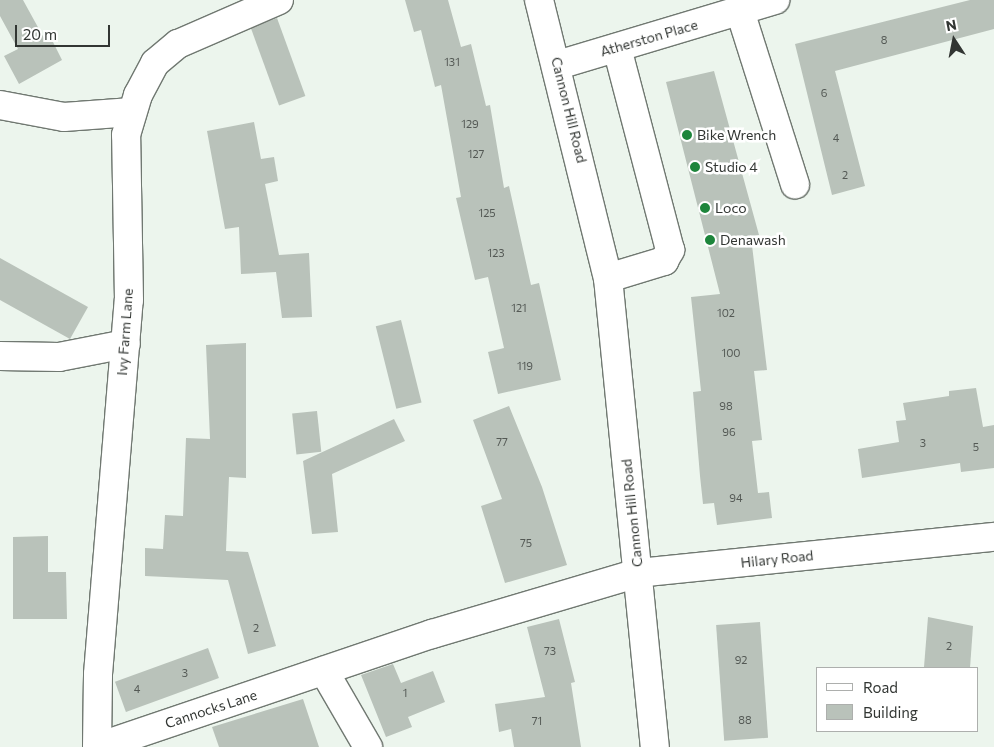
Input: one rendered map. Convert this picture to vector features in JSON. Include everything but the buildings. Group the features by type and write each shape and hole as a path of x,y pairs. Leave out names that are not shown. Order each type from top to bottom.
{"street":[{"name":"Ivy Farm Lane","path":"98,747 99,665 126,344 126,135 132,112 155,63 178,44 279,0"},
{"name":"Cannon Hill Road","path":"539,0 558,64 608,278 655,747"},
{"name":"Atherston Place","path":"558,64 775,0"},
{"path":"740,11 795,184"},
{"path":"608,278 664,261 670,250 617,48"},
{"path":"0,105 64,116 132,112"},
{"path":"0,356 59,357 126,344"},
{"name":"Hilary Road","path":"432,634 638,573 994,537"},
{"name":"Hilary Road","path":"917,544 994,552"},
{"name":"Cannocks Lane","path":"98,747 432,634"},
{"path":"324,671 368,747"}],"place":[{"name":"Bike Wrench","path":"687,135"},
{"name":"Studio 4","path":"695,167"},
{"name":"Loco","path":"705,208"},
{"name":"Denawash","path":"710,240"}]}
